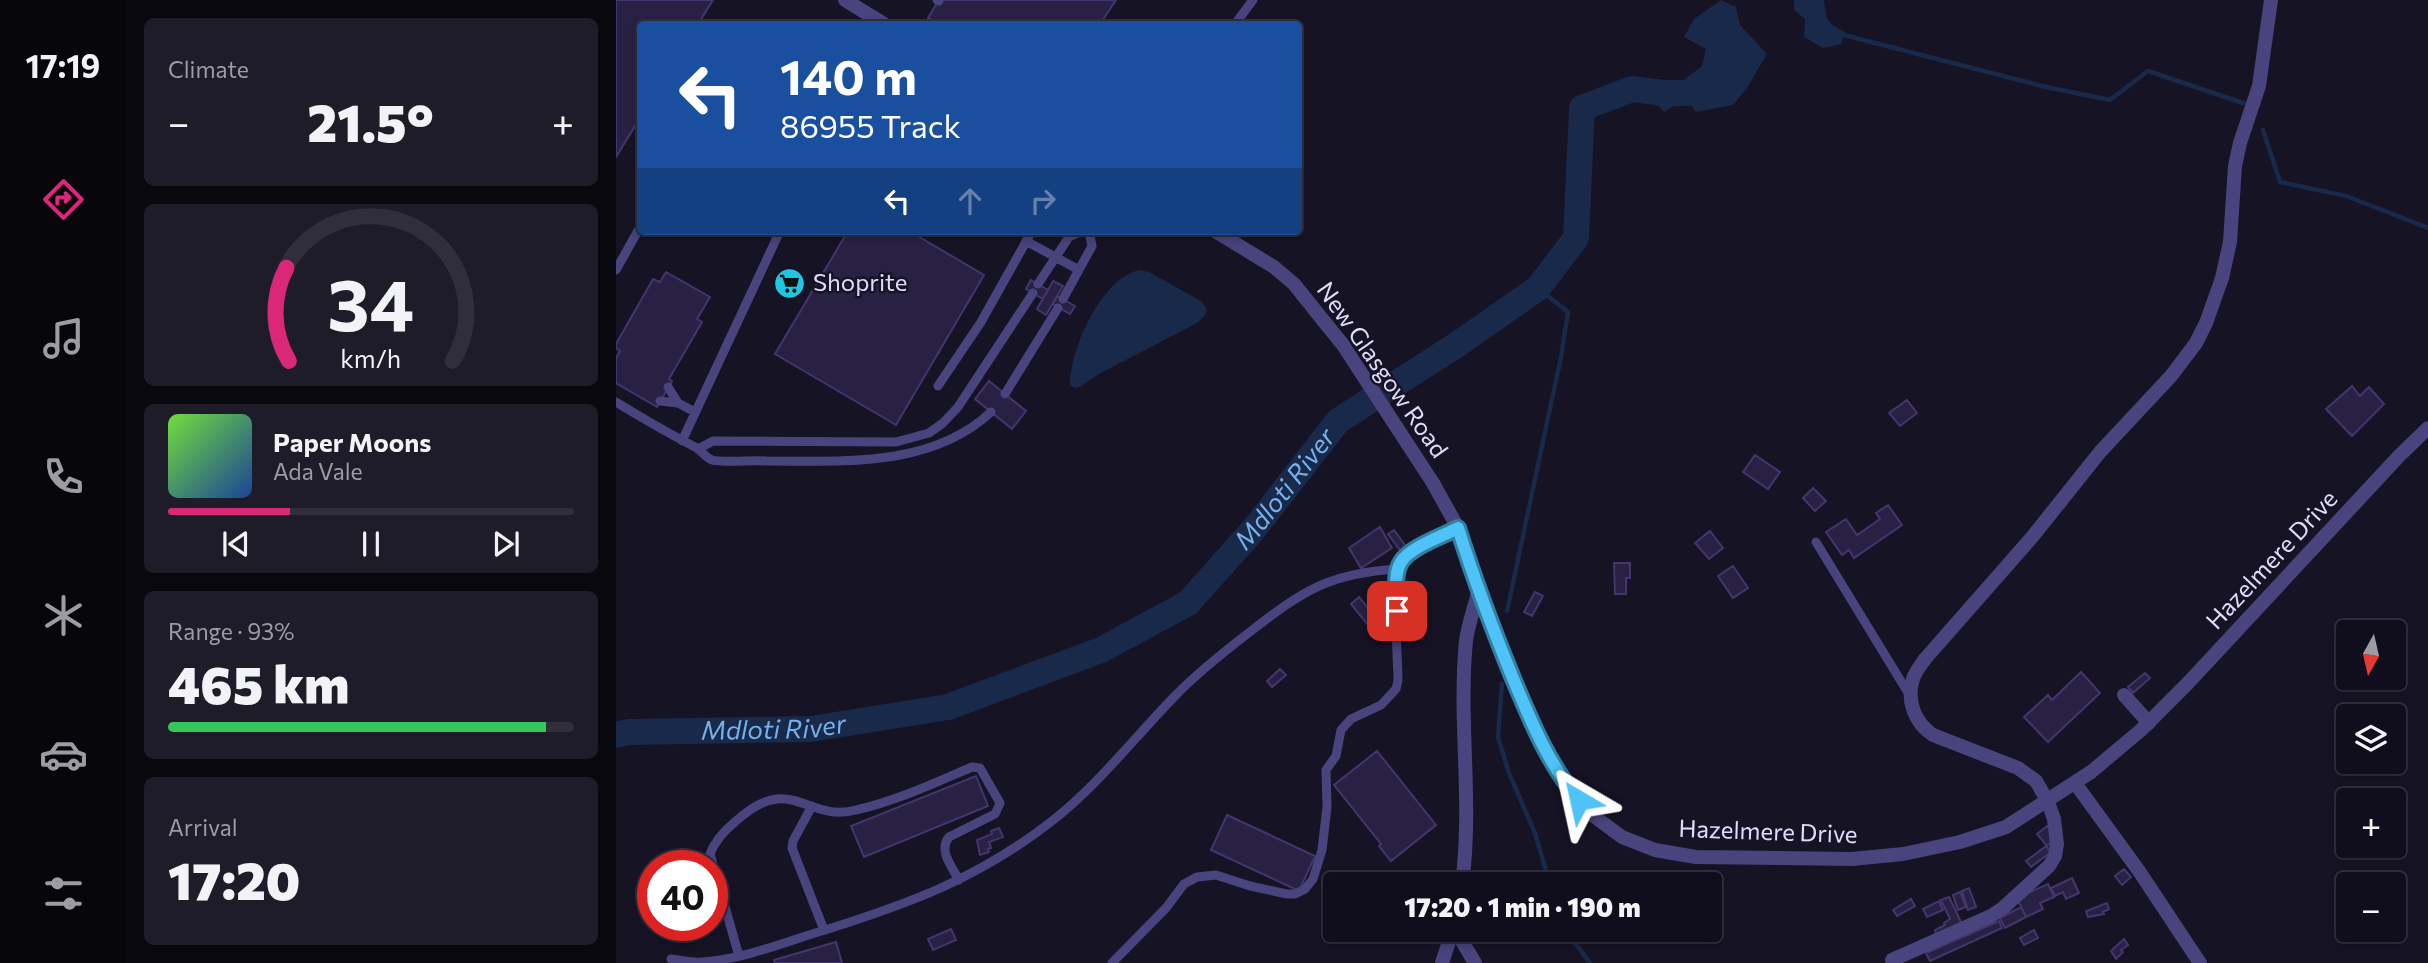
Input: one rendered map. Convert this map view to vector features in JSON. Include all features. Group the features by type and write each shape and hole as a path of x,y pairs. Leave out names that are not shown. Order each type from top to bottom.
{"street":[{"path":"845,0 879,21"},
{"path":"1892,960 1992,916 2049,866 2055,856 2057,834 2048,802 2036,781 2018,768 1933,736 1922,728 1914,715 1911,697 1913,678 1925,659 2033,536 2100,452 2171,376 2196,343 2222,278 2230,242 2235,166 2259,86 2271,0"},
{"name":"New Glasgow Road","path":"1222,235 1274,267 1294,284 1343,345 1433,483 1458,528"},
{"name":"Hazelmere Drive","path":"1458,528 1478,593 1535,732 1567,786 1591,814 1622,837 1655,850 1696,858 1852,859 1903,854 1960,842 2006,827 2091,772 2149,723 2428,428"},
{"path":"1463,872 1466,839 1466,638 1478,593"},
{"path":"2124,695 2149,723"},
{"path":"2075,783 2139,871 2200,963"},
{"path":"1442,963 1449,942"},
{"path":"1462,942 1475,963"}],"lane":[{"path":"1237,21 1254,0"},
{"path":"616,270 637,232"},
{"path":"682,441 778,235"},
{"path":"938,386 981,322 1030,235"},
{"path":"698,449 713,441 896,442 929,433 958,407 1055,257 1073,235"},
{"path":"1005,394 1061,303 1092,246 1090,235"},
{"path":"1026,241 1079,270"},
{"path":"668,387 678,403"},
{"path":"660,401 678,403 695,412"},
{"path":"616,402 698,449 712,460 818,461 895,457 944,443 975,427 991,412"},
{"path":"1112,963 1167,908 1184,884 1197,877 1216,875 1266,890 1295,894 1305,889 1313,879 1325,830 1326,770 1336,755 1341,730 1351,719 1381,705 1396,689 1398,569 1402,560 1412,551 1458,528"},
{"path":"1815,542 1911,697"},
{"path":"671,959 699,962 739,956 898,907 989,865 1055,819 1089,788 1175,695 1218,656 1294,598 1315,586 1343,576 1371,570 1398,569"},
{"path":"739,956 711,860 712,848 724,831 740,817 767,800 786,798 834,812 857,810 972,767 980,768 1000,803 995,814 944,842 943,849 959,880"},
{"path":"812,806 793,841 792,848 824,930"}],"water":[{"path":"1721,0 1736,7 1740,25 1767,54 1747,88 1733,105 1696,112 1689,102 1682,101 1664,112 1655,101 1657,80 1682,81 1702,66 1706,49 1684,37 1694,19"},
{"path":"1794,0 1824,0 1828,20 1845,32 1841,44 1823,48 1804,37 1805,19 1794,10"},
{"path":"1139,270 1149,272 1201,301 1207,309 1205,315 1197,323 1075,388 1070,385 1071,370 1090,317 1112,287 1125,276"}],"building":[{"path":"616,0 713,0 700,21 637,21 637,123 616,157"},
{"path":"939,0 1116,0 1102,21 934,21 928,18"},
{"path":"846,235 916,235 984,275 896,425 775,354"},
{"path":"666,272 710,297 697,319 702,322 669,379 672,381 657,407 616,383 616,358 620,351 616,344 653,279 660,282"},
{"path":"1031,280 1048,290 1043,299 1026,289"},
{"path":"1053,281 1063,286 1046,315 1037,309"},
{"path":"1057,296 1075,306 1070,314 1053,304"},
{"path":"989,381 1026,411 1012,429 975,399"},
{"path":"2352,386 2360,396 2369,387 2384,404 2352,436 2326,409"},
{"path":"1907,400 1917,413 1900,426 1889,413"},
{"path":"1755,455 1780,472 1768,489 1743,472"},
{"path":"1813,488 1826,501 1815,511 1803,498"},
{"path":"1888,505 1902,525 1854,558 1849,550 1842,555 1826,532 1846,519 1857,535 1880,519 1876,513"},
{"path":"1380,527 1392,548 1361,568 1349,548"},
{"path":"1394,530 1410,552 1404,556 1388,534"},
{"path":"1710,531 1723,548 1709,559 1695,543"},
{"path":"1614,563 1630,563 1626,594 1615,594"},
{"path":"1733,566 1748,588 1733,598 1718,576"},
{"path":"1535,592 1543,596 1532,616 1524,612"},
{"path":"1359,597 1377,619 1368,625 1351,604"},
{"path":"1280,669 1286,675 1272,687 1267,681"},
{"path":"2081,672 2100,693 2048,742 2024,717 2048,695 2052,700"},
{"path":"2145,673 2150,678 2133,693 2128,687"},
{"path":"1377,751 1436,825 1391,861 1379,846 1381,844 1334,785"},
{"path":"976,776 988,806 864,857 851,826"},
{"path":"1227,815 1315,856 1299,891 1211,850"},
{"path":"2047,826 2052,831 2054,840 2047,846 2037,834"},
{"path":"999,828 1003,837 989,842 989,852 980,855 977,840"},
{"path":"2046,846 2051,852 2031,867 2026,861"},
{"path":"2124,869 2131,877 2122,885 2115,876"},
{"path":"2072,878 2079,893 2066,899 2063,892 2055,896 2051,888"},
{"path":"2048,884 2054,897 2040,903 2043,909 2026,917 2017,898"},
{"path":"1969,888 1976,907 1968,910 1962,891"},
{"path":"1960,892 1966,907 1958,910 1953,895"},
{"path":"1949,897 1962,924 1936,934 1935,930 1950,919 1941,900"},
{"path":"1911,899 1915,906 1897,916 1893,910"},
{"path":"1939,901 1943,910 1927,917 1923,909"},
{"path":"2107,903 2109,909 2103,912 2104,914 2088,917 2086,911"},
{"path":"2021,907 2026,917 2005,928 2000,918"},
{"path":"1999,921 2002,928 1930,961 1926,953"},
{"path":"951,929 956,940 933,950 928,939"},
{"path":"2034,930 2038,938 2024,945 2020,938"},
{"path":"2124,939 2128,945 2116,959 2111,951"},
{"path":"836,942 842,963 775,963 774,960"}],"waterway":[{"path":"1840,34 2046,87 2110,100 2148,71 2243,103"},
{"name":"Mdloti River","path":"616,735 628,732 811,729 948,707 1101,650 1188,603 1254,529 1338,421 1458,344 1538,288 1576,238 1582,108 1632,89 1691,93"},
{"path":"2263,130 2280,182 2346,196 2428,228"},
{"path":"1507,611 1561,357 1568,312 1538,288"},
{"path":"1502,684 1498,737 1509,773 1535,833 1546,872"},
{"path":"1575,942 1590,963"}],"place":[{"name":"Shoprite","path":"790,283"}],"route":[{"path":"1397,611 1398,569 1402,560 1412,551 1458,528 1478,593 1535,732 1567,786 1579,800"}]}
